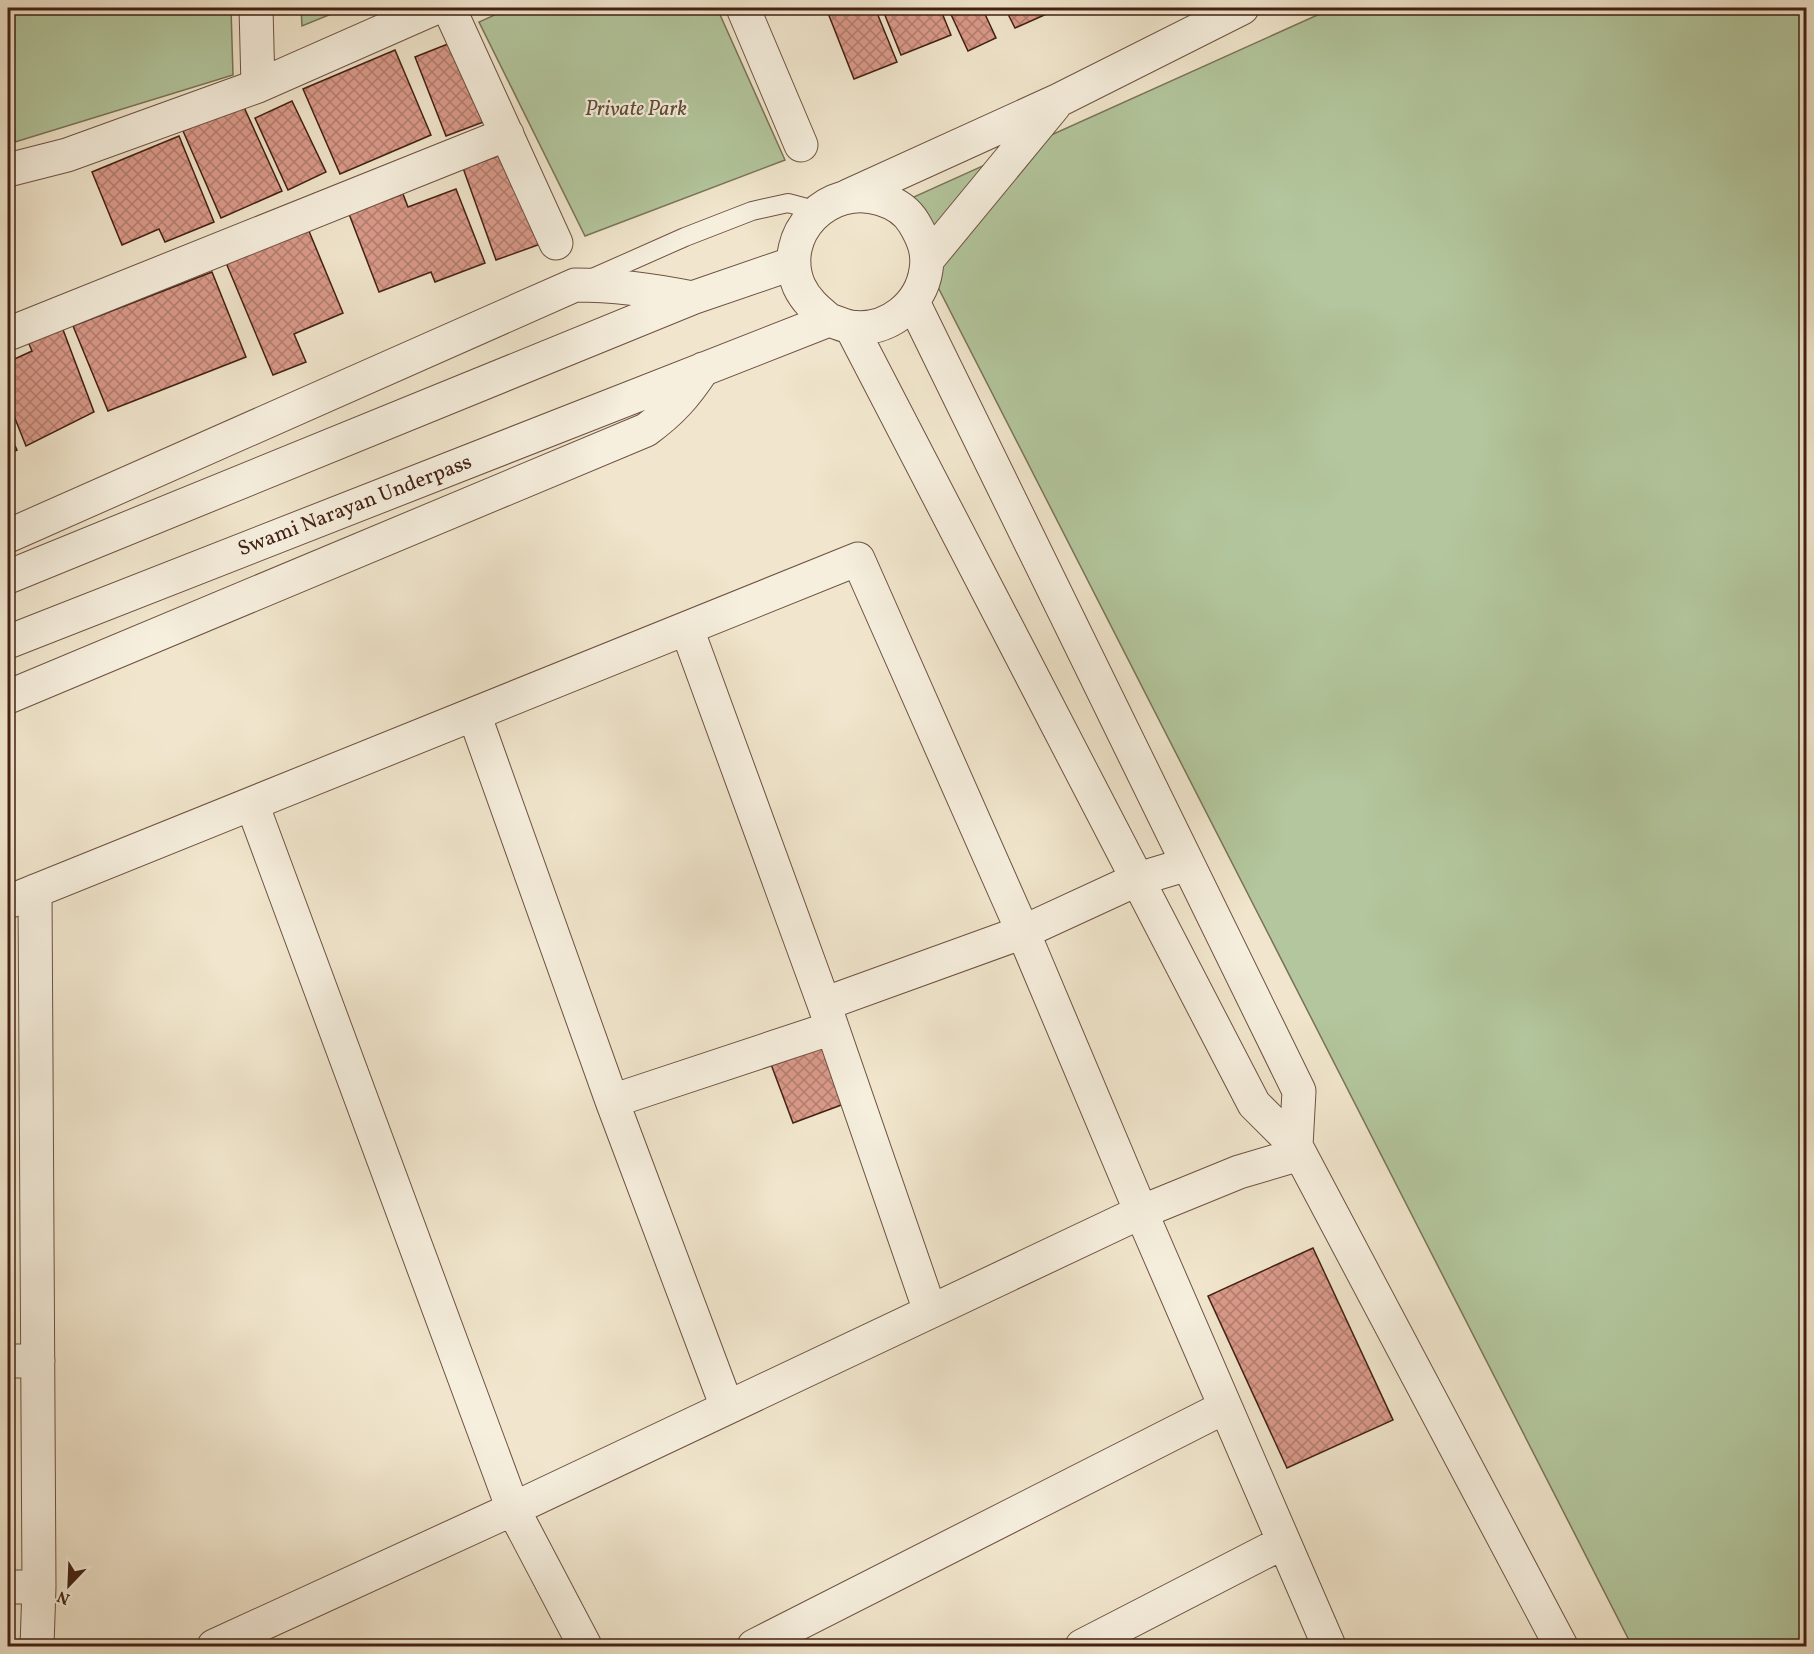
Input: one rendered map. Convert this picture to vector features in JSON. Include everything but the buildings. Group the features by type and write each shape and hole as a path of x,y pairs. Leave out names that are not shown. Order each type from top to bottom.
{"street":[{"path":"256,8 258,86"},
{"path":"8,170 67,155 258,86 435,8"},
{"path":"449,8 556,243"},
{"path":"742,8 801,145"},
{"path":"848,196 870,196 892,203 910,217 923,237 928,259 924,282 913,303 896,318 875,326 840,323 811,305 799,285 794,263 798,240 809,220 826,204 1059,100 1242,8"},
{"path":"928,259 1059,100"},
{"path":"8,334 507,134"},
{"path":"8,577 692,298 794,263"},
{"path":"8,536 575,285 606,285 665,292 692,298"},
{"path":"913,303 1299,1091 1298,1150"},
{"path":"840,323 1137,879 1254,1104 1298,1150 1561,1647"},
{"name":"Swami Narayan Underpass","path":"8,642 703,369 840,323"},
{"path":"8,697 645,430 666,415 685,396 703,369"},
{"path":"37,1647 23,1587 21,896 858,560 1023,932 1329,1647"},
{"path":"687,629 828,1016 930,1311"},
{"path":"474,714 612,1101 727,1407"},
{"path":"252,804 513,1509 585,1647"},
{"path":"612,1101 828,1016 1023,932 1137,879 1188,864"},
{"path":"214,1647 513,1509 1141,1212 1298,1150"},
{"path":"754,1647 1226,1407"},
{"path":"1082,1647 1284,1542"}],"lane":[{"path":"575,285 685,237 752,211 788,203 818,211"}],"green space":[{"path":"10,8 231,8 233,75 15,142"},
{"path":"301,8 346,8 302,26"},
{"name":"Private Park","path":"510,8 717,8 785,160 585,236 479,22"},
{"path":"1333,8 1806,8 1806,1646 1632,1646 896,205"}]}
